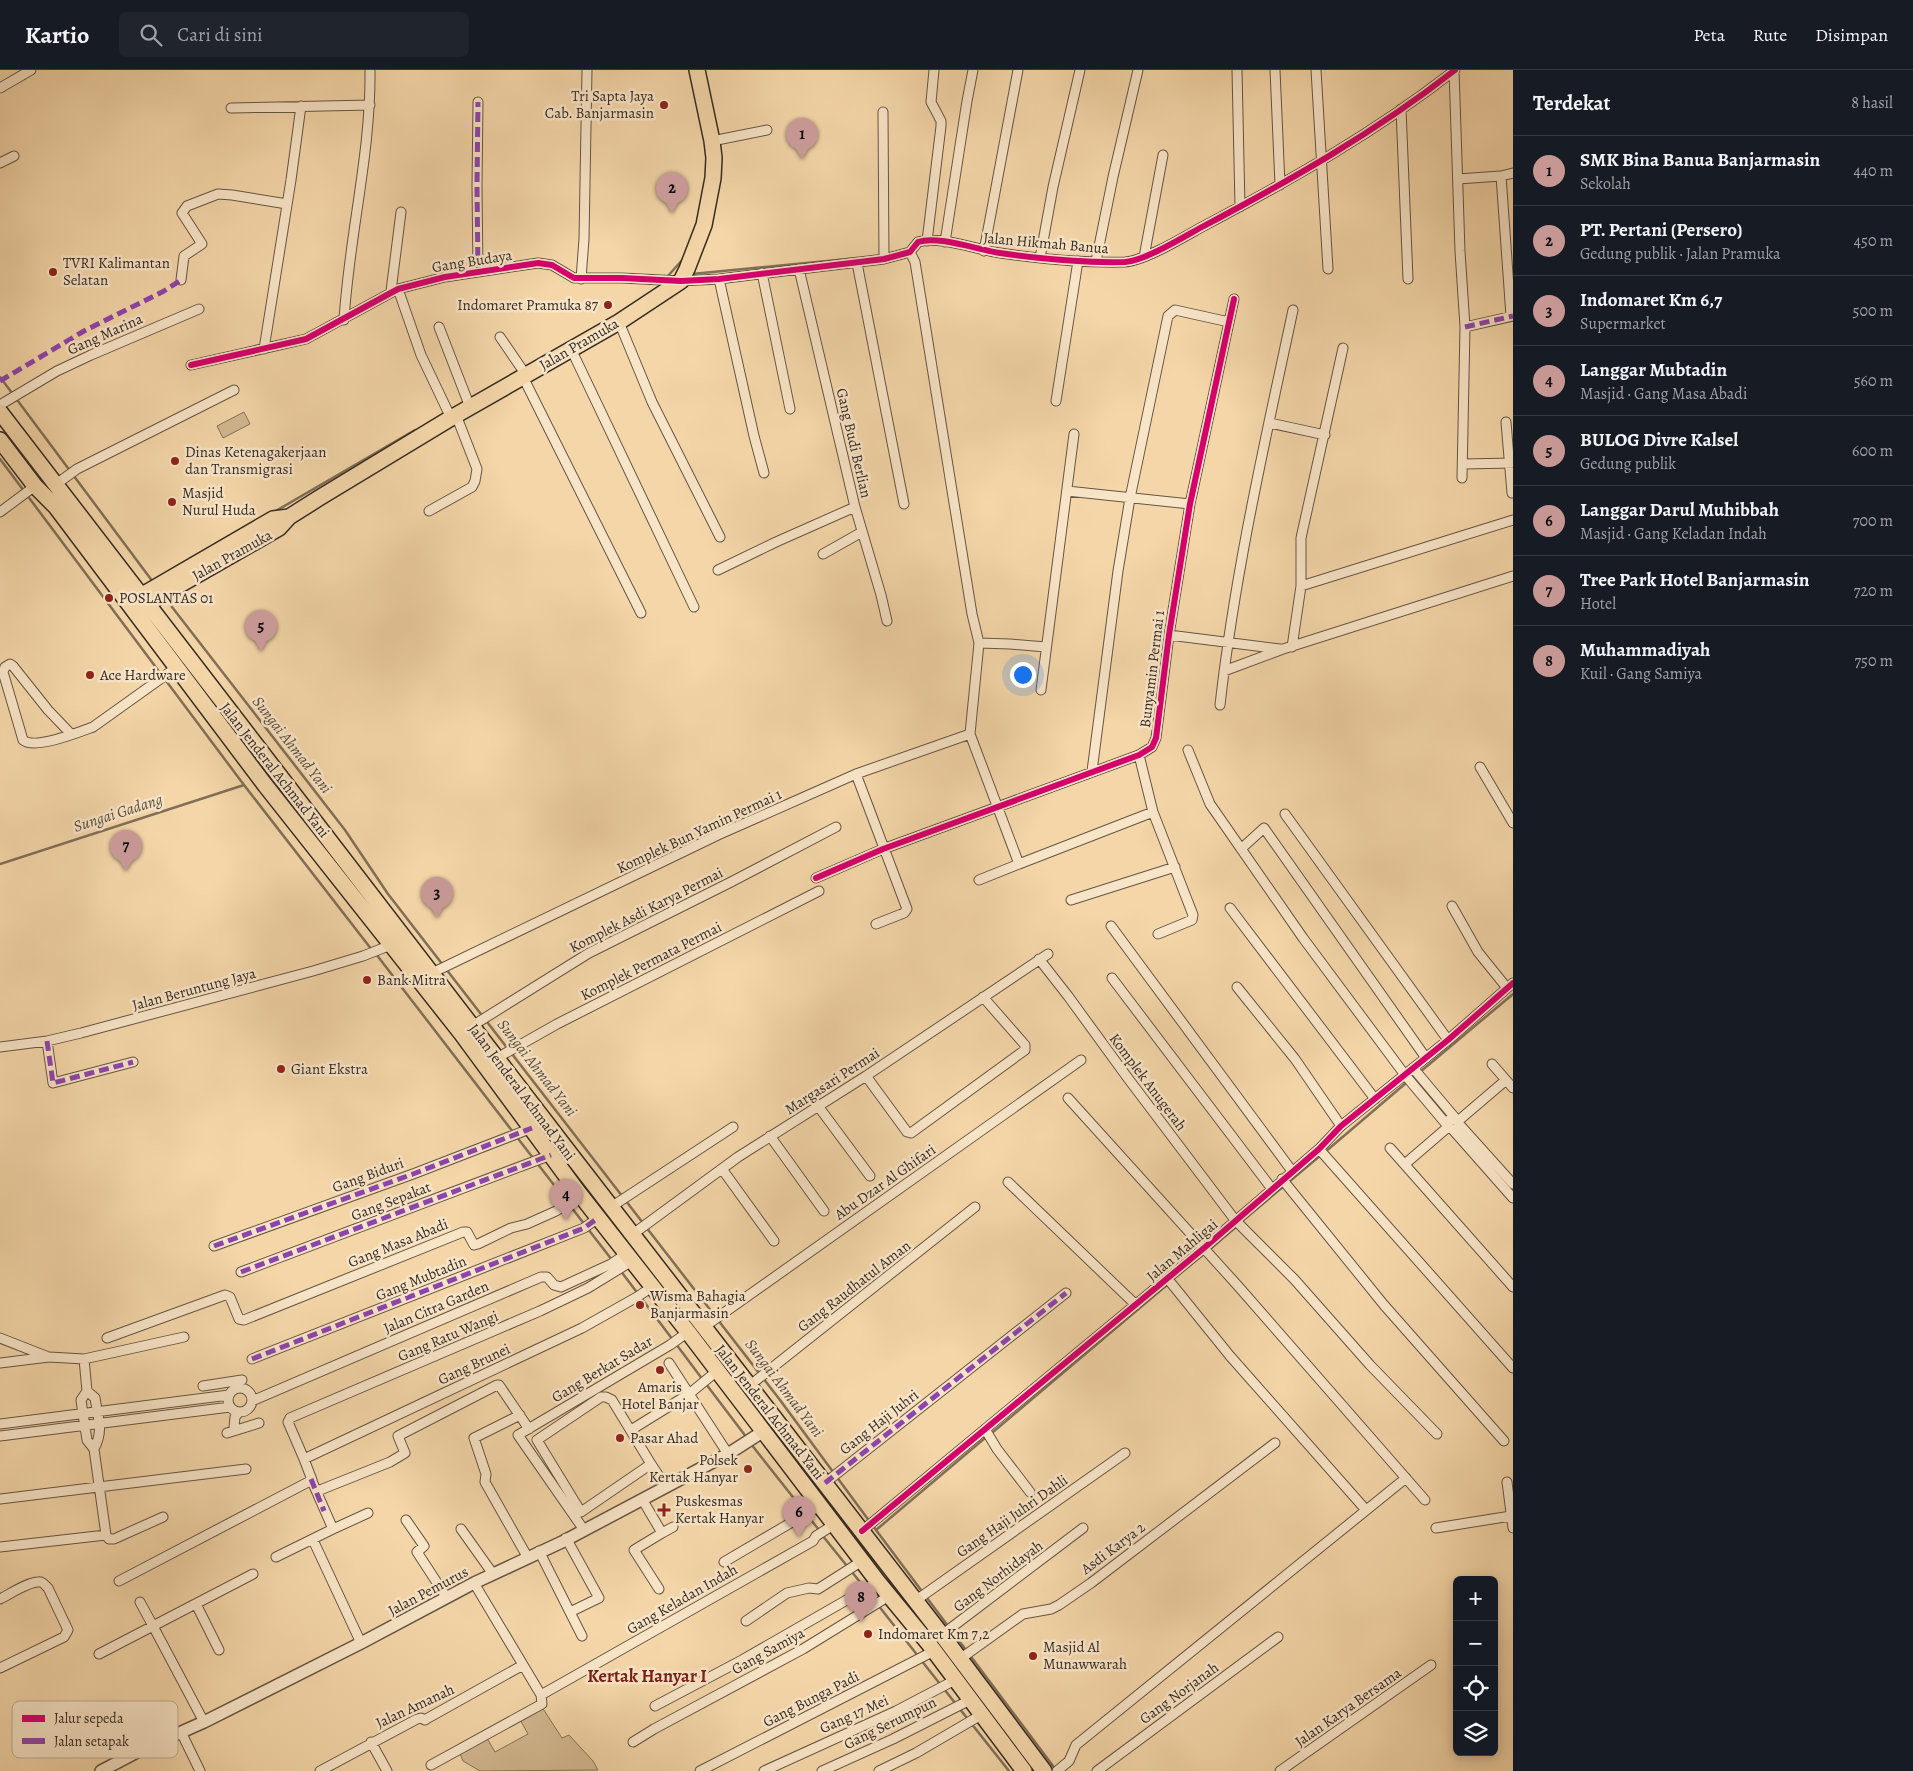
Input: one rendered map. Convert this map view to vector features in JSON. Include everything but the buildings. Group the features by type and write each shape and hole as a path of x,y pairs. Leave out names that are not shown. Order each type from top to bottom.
{"main road":[{"path":"680,281 698,242 710,199 714,158 697,70"},
{"name":"Jalan Pramuka","path":"148,597 279,528 289,517 454,416 619,322 680,281"},
{"name":"Jalan Jenderal Achmad Yani","path":"0,412 55,485 148,597 440,969 472,1026 497,1058 520,1101 520,1132 870,1587 926,1653 947,1685 974,1719 1024,1771"},
{"name":"Jalan Jenderal Achmad Yani","path":"0,440 32,488 56,507 148,597 172,670 391,944 520,1101 621,1201 642,1227 832,1477 865,1529 948,1630 1044,1771"}],"street":[{"path":"0,88 31,70"},
{"path":"344,320 346,285 370,105 370,70"},
{"path":"581,279 584,239 587,70"},
{"path":"680,281 719,279 884,259 910,252 918,242 927,240 941,126 941,121 931,102 934,70"},
{"path":"945,242 966,101 973,70"},
{"path":"984,251 1018,70"},
{"path":"1040,258 1052,187 1080,70"},
{"path":"1096,261 1138,70"},
{"path":"1237,70 1240,207"},
{"path":"1275,70 1280,185"},
{"path":"1316,70 1328,269"},
{"path":"1454,70 1460,251 1465,327 1462,478"},
{"name":"Jalan Hikmah Banua","path":"927,240 984,251 1040,258 1129,262 1144,257 1240,207 1322,161 1401,109 1454,70"},
{"path":"478,102 478,272"},
{"path":"231,108 370,105"},
{"path":"264,349 301,106"},
{"path":"1401,109 1408,278"},
{"path":"883,112 884,259"},
{"path":"712,141 767,130"},
{"path":"1144,257 1163,155"},
{"path":"0,163 14,156"},
{"path":"1458,179 1502,176 1513,173"},
{"path":"1465,327 1512,316 1502,176"},
{"path":"181,280 184,256 202,244 182,212 187,206 212,196 224,194 287,204"},
{"path":"401,212 394,290 421,355 454,416 477,469 472,486 429,511"},
{"path":"910,252 915,262 972,614 979,643 970,734 1019,864"},
{"path":"1056,401 1078,261"},
{"path":"857,262 904,504"},
{"name":"Gang Budaya","path":"191,365 306,339 344,320 394,290 445,277 546,264 552,265 567,276 581,279 622,278 680,281"},
{"name":"Gang Budi Berlian","path":"800,269 854,507 887,621"},
{"path":"762,273 790,409"},
{"path":"719,279 764,473"},
{"name":"Bunyamin Permai 1","path":"816,878 883,849 1139,755 1152,747 1156,738 1169,634 1190,504 1234,298"},
{"name":"Gang Marina","path":"0,405 57,371 199,309"},
{"path":"1092,771 1118,571 1130,498 1170,313 1180,310 1229,322"},
{"path":"1220,705 1228,643 1293,310"},
{"path":"619,322 652,402 720,537"},
{"path":"439,327 470,408"},
{"path":"500,337 524,376 641,613"},
{"path":"1287,648 1300,586 1301,538 1343,348"},
{"path":"571,349 694,607"},
{"path":"55,485 77,469 234,390"},
{"path":"1270,422 1325,435"},
{"path":"1506,422 1511,463 1512,493"},
{"path":"1042,690 1074,434"},
{"path":"1463,464 1511,463"},
{"path":"0,512 32,488"},
{"path":"1067,491 1190,504"},
{"path":"718,570 854,507"},
{"path":"1300,586 1513,520"},
{"path":"823,554 862,532"},
{"path":"1224,671 1287,648 1513,576"},
{"path":"1169,634 1228,643 1287,648"},
{"path":"979,643 1046,647"},
{"path":"71,734 48,710 13,666 10,664 5,667 3,672 23,740 30,744 71,734 98,724 172,670"},
{"name":"Komplek Bun Yamin Permai 1","path":"440,969 709,839 856,774 970,734"},
{"path":"1188,750 1210,804 1303,938 1405,1075 1513,1184"},
{"path":"1139,755 1153,812 1194,915 1193,919 1158,934"},
{"path":"1480,767 1513,823"},
{"path":"856,774 906,910 904,914 876,924"},
{"path":"979,880 1153,812"},
{"path":"1285,814 1448,1040"},
{"name":"Komplek Asdi Karya Permai","path":"472,1026 589,953 836,827"},
{"path":"1242,848 1264,828 1426,1058"},
{"path":"1071,900 1175,867"},
{"name":"Komplek Permata Permai","path":"497,1058 556,1024 820,891"},
{"path":"1452,906 1478,952 1510,985"},
{"path":"1230,908 1375,1099"},
{"path":"1111,926 1292,1172"},
{"name":"Jalan Beruntung Jaya","path":"0,1048 47,1041 194,1003 363,956 391,944"},
{"name":"Margasari Permai","path":"642,1227 770,1136 866,1076 1048,954"},
{"name":"Komplek Anugerah","path":"1040,960 1238,1223 1294,1279 1370,1364 1438,1434"},
{"path":"1112,978 1272,1188"},
{"name":"Jalan Mahligai","path":"865,1529 1136,1305 1170,1281 1238,1223 1272,1188 1285,1183 1292,1172 1321,1152 1341,1126 1448,1040 1510,985"},
{"path":"1237,988 1294,1059 1341,1126"},
{"path":"866,1076 907,1132 911,1133 1025,1050 1025,1046 983,997"},
{"path":"47,1041 53,1083 133,1062"},
{"name":"Abu Dzar Al Ghifari","path":"712,1320 1081,1060"},
{"path":"1492,1064 1513,1088"},
{"path":"1413,1068 1454,1124 1513,1198"},
{"path":"1404,1164 1506,1080"},
{"path":"1068,1098 1206,1250 1425,1500"},
{"path":"818,1106 870,1176"},
{"path":"621,1201 733,1127"},
{"name":"Gang Biduri","path":"214,1246 413,1174 520,1132"},
{"path":"770,1136 824,1211"},
{"path":"1390,1148 1513,1287"},
{"path":"1321,1152 1513,1368"},
{"name":"Gang Sepakat","path":"241,1272 541,1159"},
{"path":"722,1169 774,1241"},
{"path":"1008,1182 1136,1305"},
{"path":"1285,1183 1384,1305 1504,1441"},
{"name":"Gang Masa Abadi","path":"107,1338 225,1295 230,1297 239,1319 244,1320 462,1232 467,1232 474,1245 478,1244 511,1228 527,1224 556,1212 570,1197"},
{"name":"Gang Raudhatul Aman","path":"758,1379 976,1208"},
{"name":"Gang Mubtadin","path":"252,1359 590,1223"},
{"name":"Jalan Citra Garden","path":"252,1401 541,1277 547,1277 554,1285 562,1287 621,1263"},
{"name":"Gang Ratu Wangi","path":"304,1459 288,1422 290,1418 540,1311 588,1288 621,1263"},
{"path":"1170,1281 1230,1356 1366,1510"},
{"name":"Gang Brunei","path":"304,1459 574,1332 644,1292"},
{"name":"Gang Haji Juhri","path":"832,1477 951,1382 1066,1294"},
{"path":"0,1363 49,1357 84,1359 184,1337"},
{"path":"0,1338 49,1357"},
{"name":"Gang Berkat Sadar","path":"529,1429 679,1339"},
{"path":"84,1359 87,1391 81,1400 87,1440 94,1449 106,1536 111,1540 163,1517"},
{"path":"669,1363 728,1454"},
{"path":"631,1430 690,1394 708,1378"},
{"path":"320,1490 390,1462 405,1454 398,1436 499,1385 529,1429 518,1435 587,1529"},
{"path":"203,1386 243,1388 250,1393 252,1401 250,1408 242,1412 234,1420 234,1427 237,1429"},
{"path":"230,1407 234,1387"},
{"path":"0,1424 98,1412 234,1387"},
{"path":"87,1391 95,1398 101,1436 94,1449"},
{"path":"587,1529 581,1512 538,1440 601,1397 612,1400 666,1487"},
{"path":"0,1436 230,1407 242,1412 255,1425 227,1433"},
{"path":"520,1415 474,1438 486,1474 485,1482 528,1558"},
{"path":"985,1429 997,1449 1030,1492"},
{"name":"Jalan Pemurus","path":"178,1733 361,1643 474,1583 587,1529 728,1454 754,1438"},
{"name":"Asdi Karya 2","path":"966,1655 1023,1614 1051,1609 1083,1588 1275,1443"},
{"name":"Gang Haji Juhri Dahli","path":"921,1597 1125,1453"},
{"path":"304,1459 311,1480 333,1529"},
{"path":"581,1512 652,1464"},
{"path":"0,1499 246,1469"},
{"path":"1058,1770 1069,1761 1076,1745 1406,1478"},
{"path":"118,1581 311,1480"},
{"path":"1507,1482 1513,1528"},
{"path":"642,1499 662,1533"},
{"path":"724,1562 811,1511"},
{"path":"276,1557 368,1513"},
{"path":"1436,1528 1511,1516"},
{"path":"406,1520 424,1546 417,1552 448,1598"},
{"path":"658,1588 634,1550 673,1527"},
{"name":"Gang Norhidayah","path":"926,1653 948,1630 1084,1528"},
{"path":"461,1529 493,1574"},
{"name":"Gang Keladan Indah","path":"541,1695 813,1541 826,1530"},
{"path":"0,1546 106,1536"},
{"path":"566,1538 599,1598 570,1612"},
{"path":"312,1540 361,1643"},
{"path":"540,1551 582,1636"},
{"path":"746,1621 787,1593 809,1588 818,1589 854,1566"},
{"path":"99,1654 253,1574"},
{"path":"0,1599 30,1584 43,1583 48,1588 68,1630 64,1637 0,1668"},
{"path":"431,1765 542,1704 541,1695 474,1583"},
{"path":"655,1706 742,1660 870,1587"},
{"name":"Gang Samiya","path":"633,1742 803,1648 881,1601"},
{"path":"140,1602 204,1722"},
{"path":"196,1604 219,1650"},
{"name":"Gang Norjanah","path":"1097,1771 1278,1637"},
{"name":"Gang Bunga Padi","path":"700,1771 926,1653"},
{"name":"Jalan Amanah","path":"320,1771 417,1719 425,1720 523,1665"},
{"name":"Jalan Karya Bersama","path":"1280,1771 1431,1665"},
{"name":"Gang 17 Mei","path":"764,1771 947,1685"},
{"name":"Gang Serumpun","path":"822,1771 893,1739 962,1704"},
{"path":"879,1771 916,1753 974,1719"},
{"path":"181,1732 200,1771"},
{"name":"Jalan Amanah","path":"371,1742 386,1771"},
{"name":"Jalan Pemurus","path":"102,1771 128,1758"}],"shaded area":[{"path":"244,412 250,424 223,438 217,426"},
{"path":"540,1704 562,1738 569,1735 593,1761 598,1770 480,1771 463,1761 459,1751 485,1735 495,1752 528,1734 518,1716"}],"waterway":[{"path":"667,277 684,258"},
{"path":"692,274 858,258"},
{"name":"Sungai Ahmad Yani","path":"0,377 153,582"},
{"path":"274,512 415,430"},
{"name":"Sungai Ahmad Yani","path":"0,459 244,785 372,950"},
{"name":"Sungai Ahmad Yani","path":"165,598 345,830 388,894 508,1049"},
{"name":"Sungai Gadang","path":"0,864 244,785"},
{"name":"Sungai Ahmad Yani","path":"376,954 513,1132"},
{"path":"1420,1072 1513,994"},
{"name":"Sungai Ahmad Yani","path":"512,1054 643,1223"},
{"path":"1325,1152 1406,1083"},
{"name":"Sungai Ahmad Yani","path":"516,1136 585,1225"},
{"path":"1241,1222 1321,1155"},
{"path":"1209,1250 1237,1226"},
{"name":"Sungai Ahmad Yani","path":"646,1227 715,1316"},
{"name":"Sungai Ahmad Yani","path":"588,1229 612,1260"},
{"path":"1172,1280 1205,1253"},
{"name":"Sungai Ahmad Yani","path":"620,1270 673,1340"},
{"path":"993,1432 1168,1284"},
{"name":"Sungai Ahmad Yani","path":"718,1320 870,1522"},
{"name":"Sungai Ahmad Yani","path":"676,1344 703,1380"},
{"name":"Sungai Ahmad Yani","path":"706,1384 747,1438"},
{"path":"876,1530 985,1438"},
{"name":"Sungai Ahmad Yani","path":"751,1444 819,1530"},
{"name":"Sungai Ahmad Yani","path":"873,1526 1056,1770"},
{"name":"Sungai Ahmad Yani","path":"822,1535 864,1587"},
{"name":"Sungai Ahmad Yani","path":"867,1592 875,1601"},
{"name":"Sungai Ahmad Yani","path":"878,1605 918,1656"},
{"name":"Sungai Ahmad Yani","path":"921,1660 1009,1771"}],"marked path":[{"path":"478,102 478,272"},
{"path":"0,381 84,331 164,291 181,280"},
{"path":"1465,327 1513,316"},
{"path":"47,1041 53,1083 133,1062"},
{"path":"214,1246 413,1174 532,1128"},
{"path":"241,1272 551,1155"},
{"path":"252,1359 584,1228 598,1218"},
{"path":"825,1483 1066,1293"},
{"path":"311,1479 324,1511"}],"cycle path":[{"path":"191,365 306,339 398,289 445,277 538,263 552,265 574,278 681,281 719,279 884,259 910,252 918,242 926,240 936,240 1000,253 1046,259 1094,262 1133,261 1173,243 1331,155 1425,93 1455,70"},
{"path":"816,878 883,849 1139,755 1152,747 1156,738 1169,635 1190,504 1234,299"},
{"path":"862,1531 1204,1248 1319,1149 1341,1126 1448,1040 1513,983"}],"place":[{"name":"Tri Sapta Jaya Cab. Banjarmasin","path":"664,105"},
{"name":"SMK Bina Banua Banjarmasin","path":"802,159"},
{"name":"PT. Pertani (Persero)","path":"672,213"},
{"name":"TVRI Kalimantan Selatan","path":"53,272"},
{"name":"Indomaret Pramuka 87","path":"608,305"},
{"name":"Dinas Ketenagakerjaan dan Transmigrasi","path":"175,461"},
{"name":"Masjid Nurul Huda","path":"172,502"},
{"name":"POSLANTAS 01","path":"109,598"},
{"name":"BULOG Divre Kalsel","path":"261,651"},
{"name":"Ace Hardware","path":"90,675"},
{"name":"Tree Park Hotel Banjarmasin","path":"126,871"},
{"name":"Indomaret Km 6,7","path":"437,918"},
{"name":"Bank Mitra","path":"367,980"},
{"name":"Giant Ekstra","path":"281,1069"},
{"name":"Langgar Mubtadin","path":"566,1220"},
{"name":"Wisma Bahagia Banjarmasin","path":"640,1305"},
{"name":"Amaris Hotel Banjar","path":"660,1370"},
{"name":"Pasar Ahad","path":"620,1438"},
{"name":"Polsek Kertak Hanyar","path":"748,1469"},
{"name":"Puskesmas Kertak Hanyar","path":"664,1510"},
{"name":"Langgar Darul Muhibbah","path":"799,1537"},
{"name":"Muhammadiyah","path":"861,1622"},
{"name":"Indomaret Km 7,2","path":"868,1634"},
{"name":"Masjid Al Munawwarah","path":"1033,1656"}],"district":[{"name":"Kertak Hanyar I","path":"647,1676"}]}
